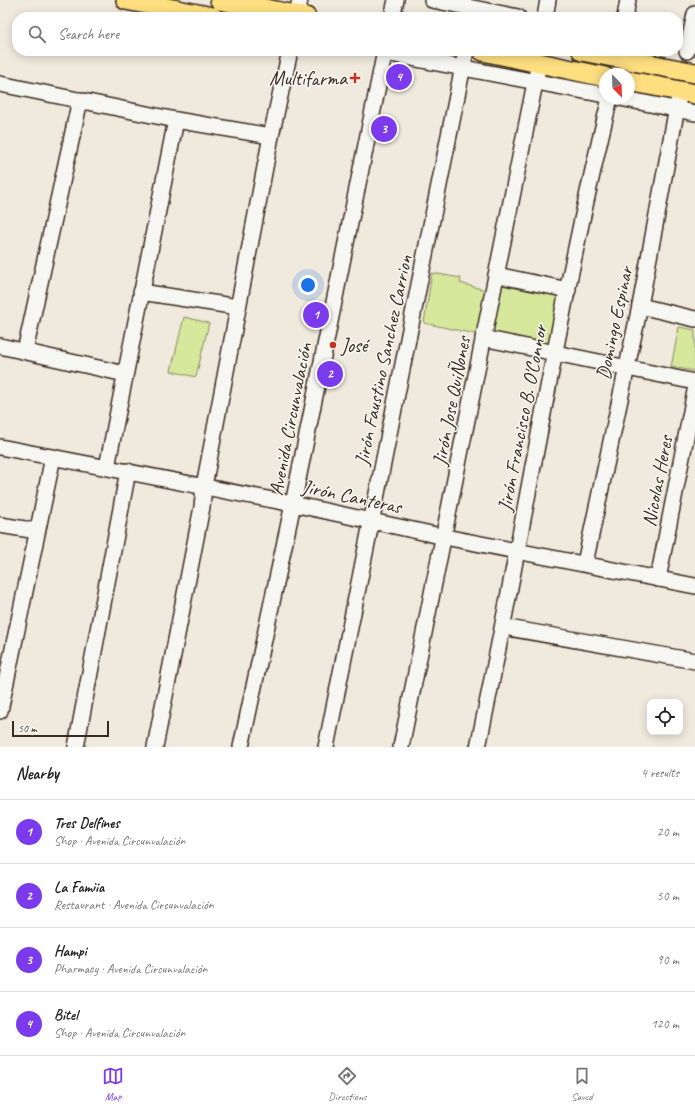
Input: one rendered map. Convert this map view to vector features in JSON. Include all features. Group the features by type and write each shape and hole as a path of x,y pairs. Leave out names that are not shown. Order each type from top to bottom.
{"main road":[{"path":"126,0 187,12"},
{"path":"220,0 300,12"},
{"path":"496,56 537,72 599,77"},
{"path":"626,56 695,73"},
{"path":"635,83 687,92"}],"street":[{"path":"393,12 396,0"},
{"path":"432,0 477,4 502,12"},
{"path":"546,12 548,0"},
{"path":"626,12 628,0"},
{"path":"687,50 695,14"},
{"path":"155,747 202,507 204,486 271,136 289,56"},
{"name":"Avenida Circunvalación","path":"241,747 294,504 384,56"},
{"path":"406,56 464,67 537,72 599,93"},
{"name":"Jirón Faustino Sanchez Carrion","path":"326,747 465,56"},
{"name":"Jirón Jose QuiÑones","path":"401,747 537,72"},
{"path":"0,84 176,120 271,136"},
{"name":"Domingo Espinar","path":"585,563 625,367 640,306 676,110 687,92"},
{"path":"25,351 80,100"},
{"path":"635,101 695,113"},
{"name":"Jirón Francisco B. O'Connor","path":"478,747 503,627 554,351 593,166 608,104"},
{"path":"107,467 176,120"},
{"path":"496,275 568,290"},
{"path":"141,292 238,307"},
{"path":"640,306 695,319"},
{"path":"483,338 554,351 695,382"},
{"path":"0,346 125,374"},
{"name":"Nicolas Heres","path":"658,579 695,391"},
{"name":"Jirón Canteras","path":"0,447 294,504 517,551 585,563 695,586"},
{"path":"0,712 37,531 54,458"},
{"path":"76,747 128,471"},
{"path":"0,525 37,531"},
{"path":"503,627 695,661"}],"green space":[{"path":"432,273 461,278 460,283 489,291 480,335 424,323"},
{"path":"498,282 565,295 553,350 487,335"},
{"path":"184,317 209,323 196,377 171,371"},
{"path":"679,327 695,330 695,371 671,367"}],"place":[{"name":"Bitel","path":"399,77"},
{"name":"Multifarma","path":"355,78"},
{"name":"Hampi","path":"384,129"},
{"name":"Tres Delfines","path":"316,315"},
{"name":"José","path":"333,345"},
{"name":"La Famiia","path":"330,374"}]}
